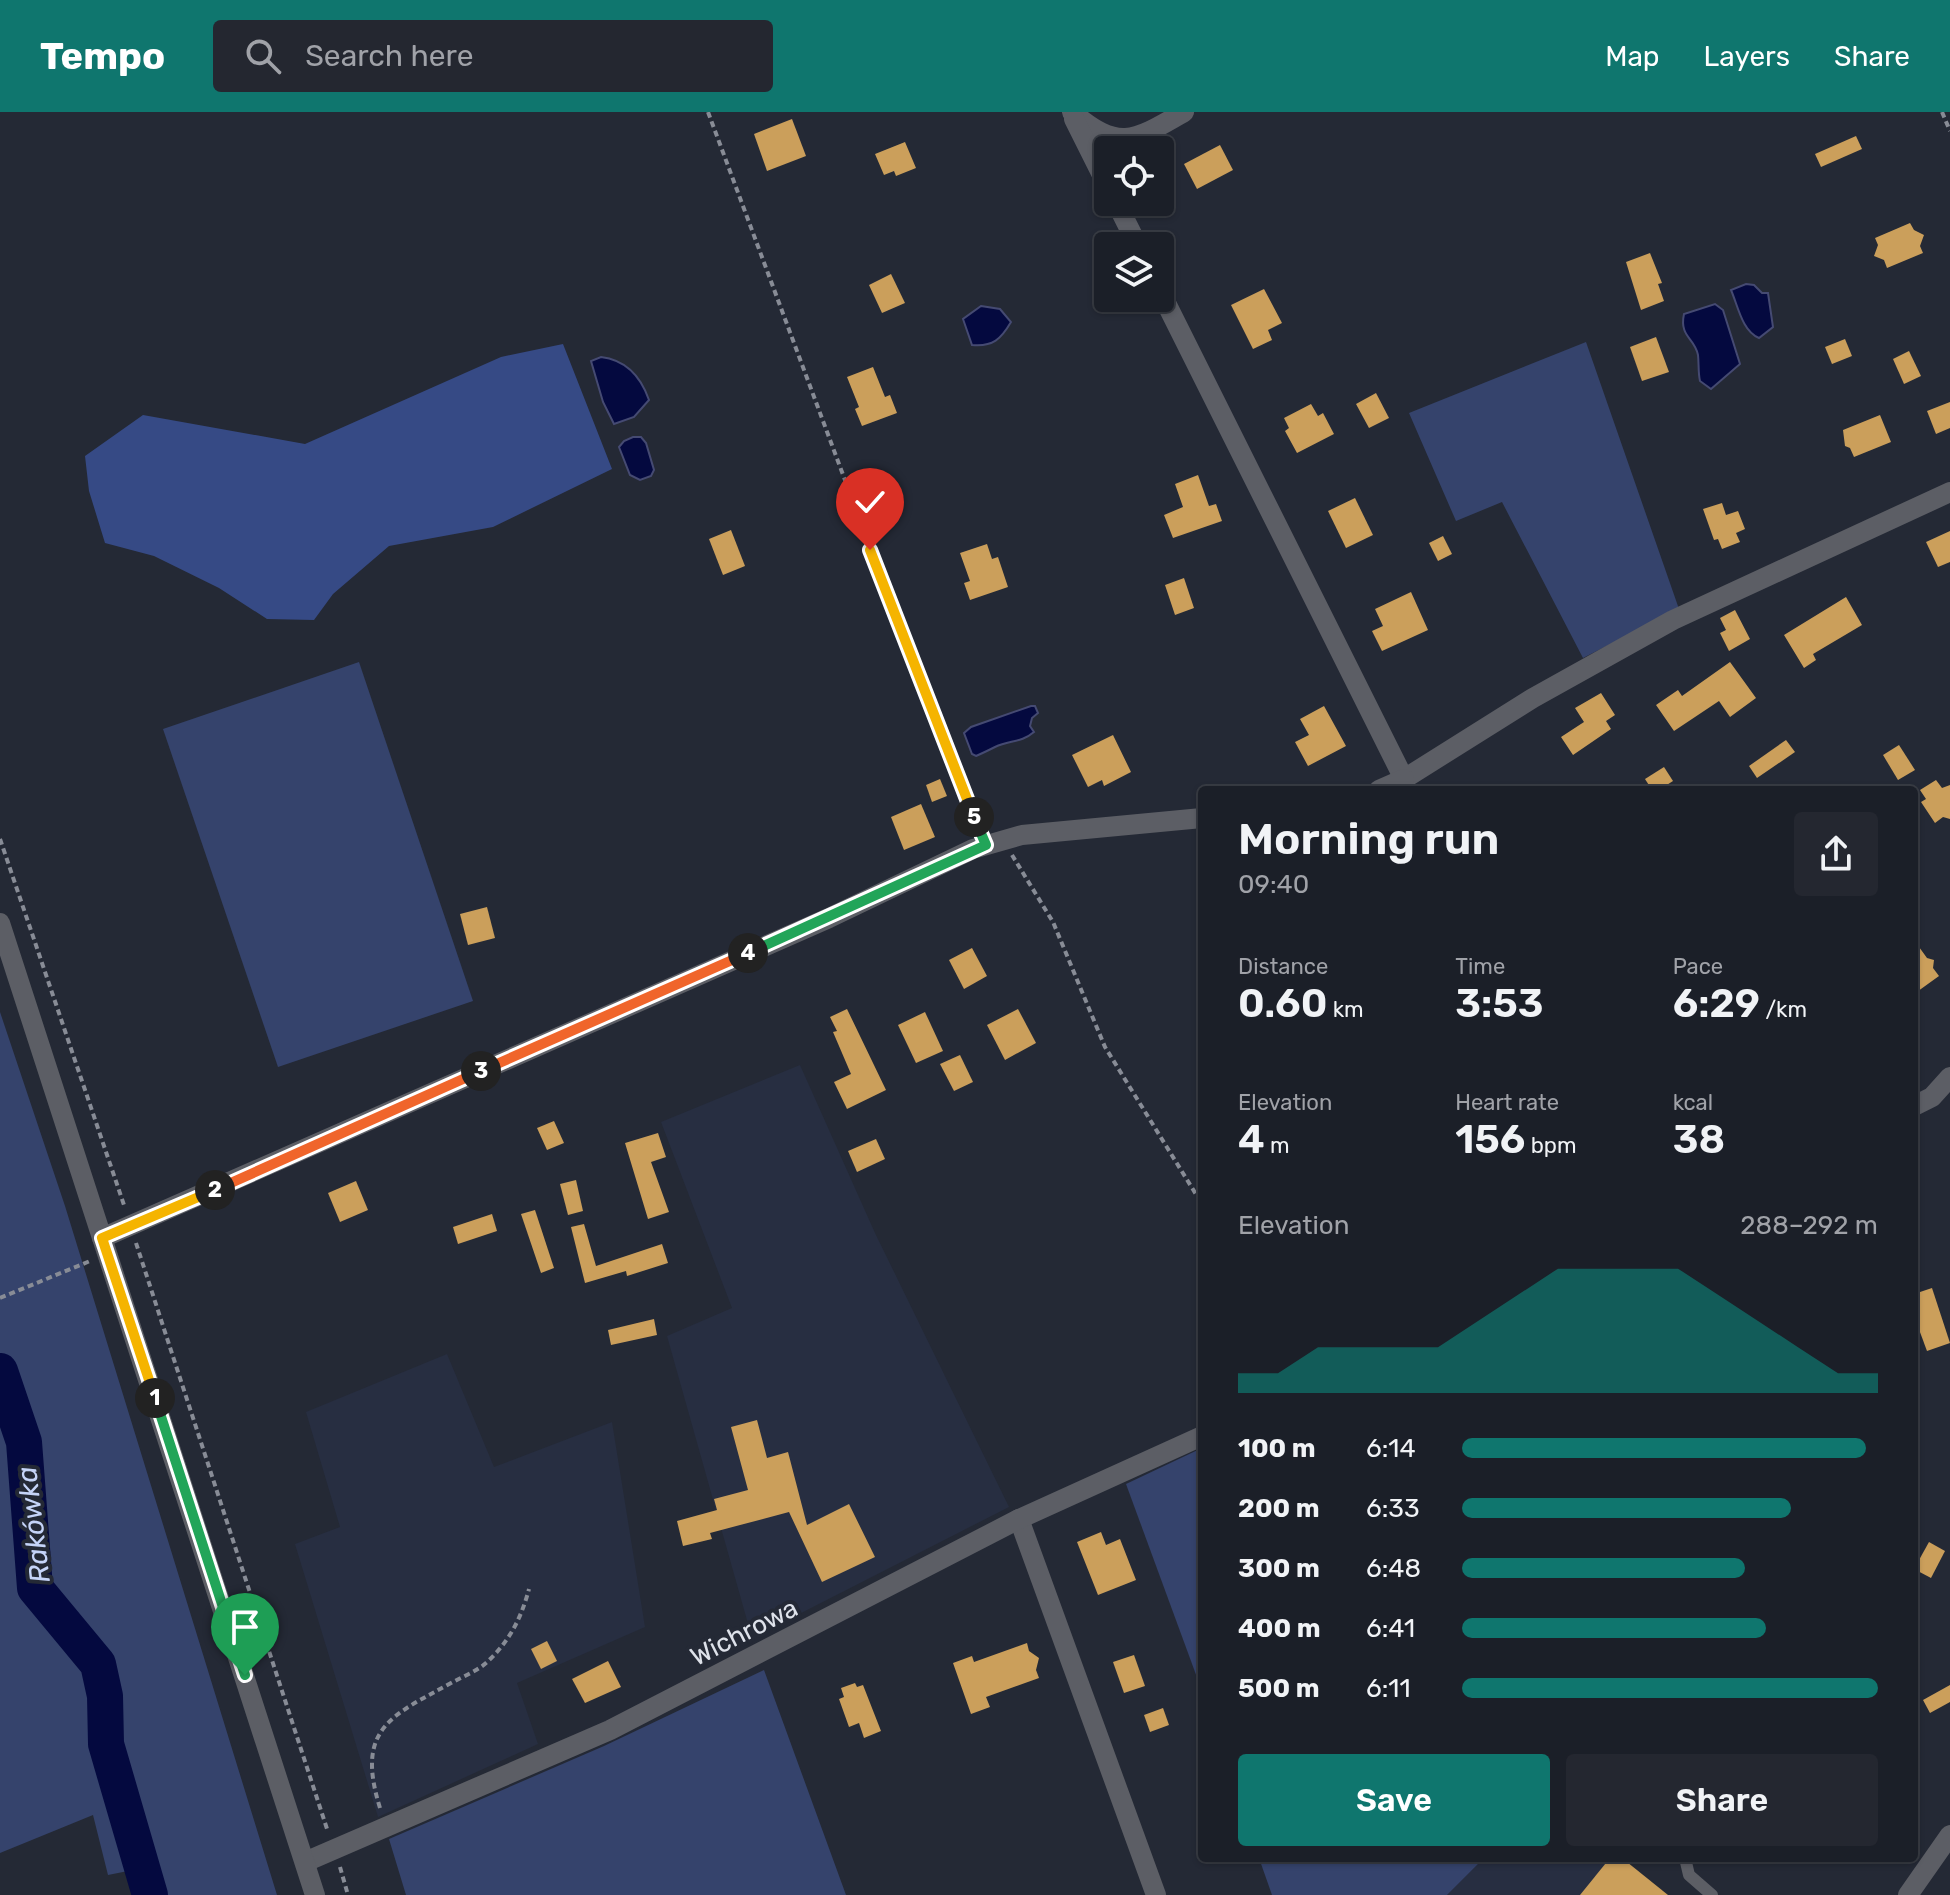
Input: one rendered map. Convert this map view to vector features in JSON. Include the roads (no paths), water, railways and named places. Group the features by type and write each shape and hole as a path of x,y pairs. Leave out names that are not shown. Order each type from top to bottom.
{"street":[{"path":"1071,112 1098,134 1109,136"},
{"path":"1071,112 1094,159"},
{"path":"1146,136 1184,112"},
{"path":"1170,312 1404,779"},
{"path":"1388,786 1533,698 1673,620 1950,492"},
{"path":"102,1238 995,843 1079,828 1198,818"},
{"path":"0,923 315,1895"},
{"path":"1918,1104 1932,1097 1950,1077"},
{"name":"Wichrowa","path":"305,1862 610,1730 1019,1519 1198,1438"},
{"path":"1019,1519 1156,1895"},
{"path":"1908,1895 1950,1835"}],"lane":[{"path":"1686,1862 1689,1875 1712,1895"}],"waterway":[{"name":"Rakówka","path":"0,1371 24,1442 35,1588 98,1664 105,1696 106,1744 150,1895"}]}
